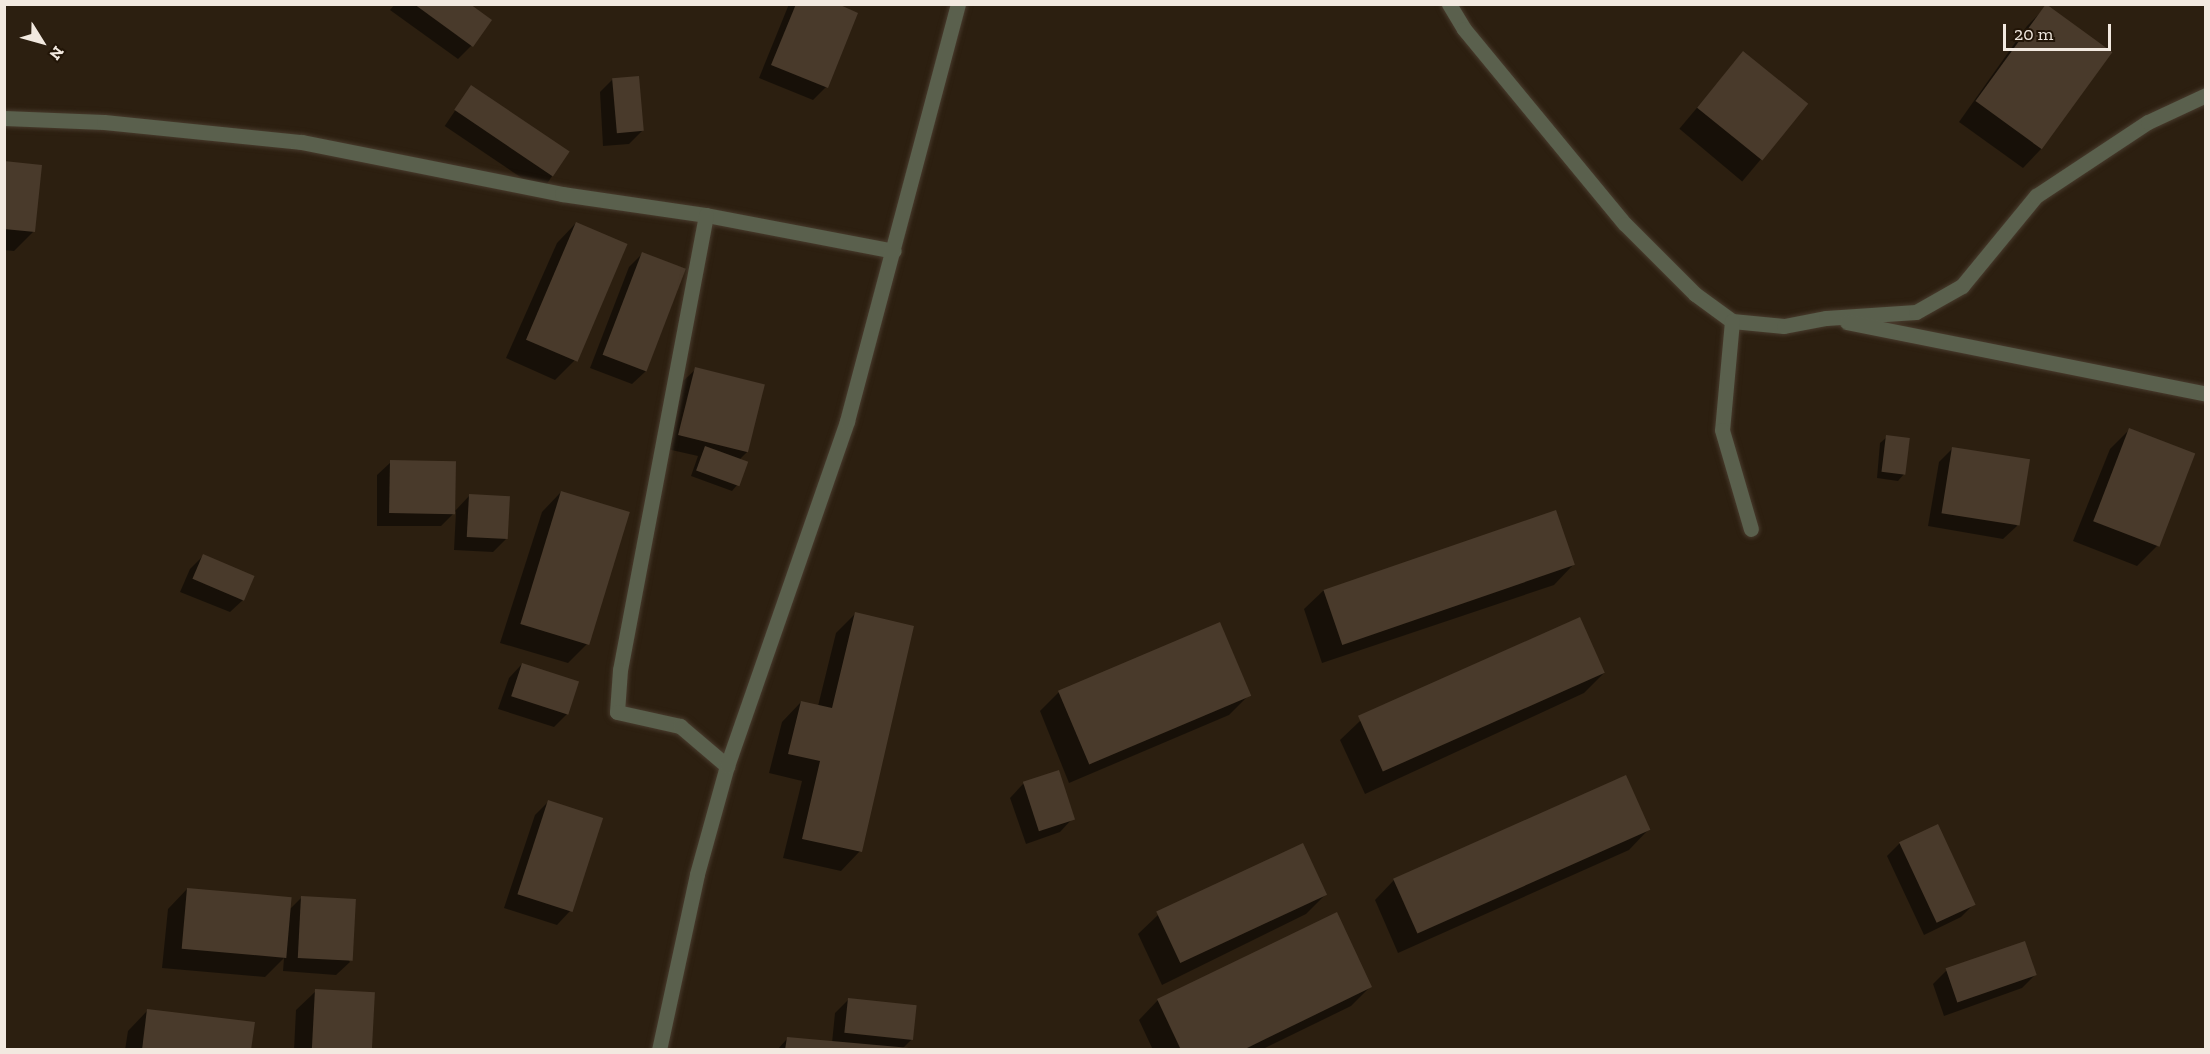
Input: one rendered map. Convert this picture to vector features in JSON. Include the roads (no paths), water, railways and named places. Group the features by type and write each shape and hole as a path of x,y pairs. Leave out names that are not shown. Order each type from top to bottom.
{"street":[{"path":"659,1050 697,874 727,766 847,421 958,4"},
{"path":"1449,4 1464,29 1625,224 1695,294 1732,321 1784,326 1826,318 1916,312 1962,286 2036,196 2148,122 2205,95"},
{"path":"4,118 104,122 302,142 562,194 706,215 894,251"},
{"path":"706,215 620,670 617,712 680,726 727,766"},
{"path":"1826,318 2205,394"},
{"path":"1732,321 1722,430 1751,529"}]}
